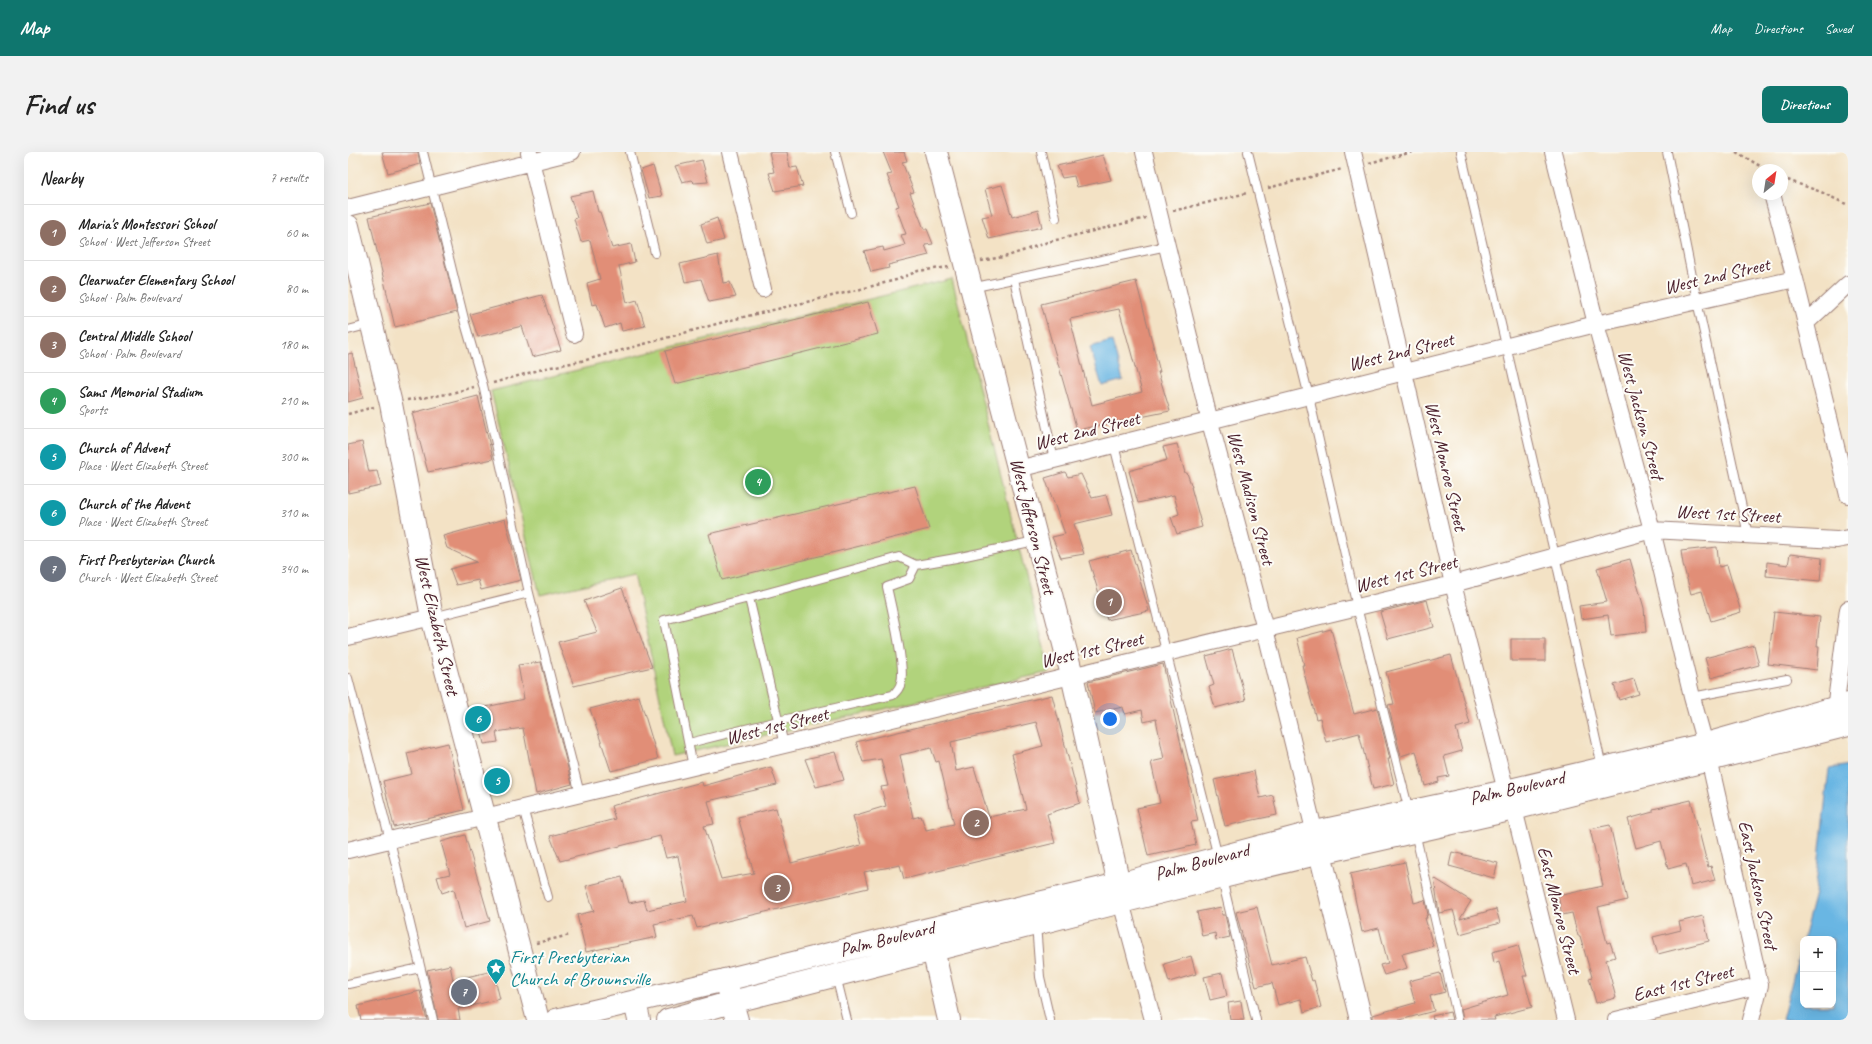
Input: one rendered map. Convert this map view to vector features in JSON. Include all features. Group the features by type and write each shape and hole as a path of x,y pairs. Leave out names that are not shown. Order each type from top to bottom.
{"main road":[{"name":"West Jefferson Street","path":"936,152 964,265 1072,675 1120,893"},
{"name":"West Elizabeth Street","path":"348,226 391,404 432,617 538,1020"},
{"name":"Palm Boulevard","path":"1220,867 1320,853 1412,822 1510,800 1708,751 1841,706"},
{"name":"Palm Boulevard","path":"1510,800 1602,768 1708,751 1840,727"},
{"name":"Palm Boulevard","path":"556,1020 637,1011 725,980 929,929 1120,893 1220,867 1315,832 1412,822"},
{"path":"1320,853 1362,1020"},
{"name":"Palm Boulevard","path":"668,1020 734,1011 836,976 1036,924 1120,893"},
{"path":"929,929 932,950 949,1020"},
{"path":"829,954 836,976"},
{"path":"725,980 734,1011"}],"street":[{"path":"348,208 432,187 530,157 572,152"},
{"path":"730,152 763,289"},
{"name":"West Madison Street","path":"1144,152 1210,422 1265,629 1320,853"},
{"name":"West Jackson Street","path":"1553,152 1596,324 1652,530 1692,698 1708,751"},
{"path":"530,157 574,334"},
{"name":"West Monroe Street","path":"1354,159 1453,584 1510,800"},
{"path":"1774,200 1795,279 1848,495"},
{"name":"West 2nd Street","path":"1018,469 1210,422 1506,346 1795,279"},
{"path":"1806,323 1848,284"},
{"name":"West 1st Street","path":"348,850 1453,584 1652,530 1837,540 1848,538"},
{"path":"1840,727 1848,609"},
{"path":"348,637 432,617"},
{"name":"East Jackson Street","path":"1708,751 1760,985 1751,1020"},
{"name":"East Monroe Street","path":"1510,800 1566,1020"},
{"path":"1120,893 1153,1020"},
{"name":"East 1st Street","path":"1616,1020 1760,985"}],"lane":[{"path":"423,152 465,324 483,385 529,593 580,794"},
{"path":"630,152 655,253"},
{"path":"835,152 851,213"},
{"path":"1041,152 1056,218"},
{"path":"1248,152 1309,397 1357,607 1412,822 1458,1020"},
{"path":"1461,152 1555,556 1602,768"},
{"path":"1667,152 1696,301 1748,535"},
{"path":"970,288 1167,246"},
{"path":"1014,279 1054,460"},
{"path":"348,330 372,323"},
{"path":"1114,445 1220,867 1256,1020"},
{"path":"693,767 664,620 899,557 916,565 1036,541"},
{"path":"689,743 892,695 898,691 902,681 902,666 887,587 909,579 916,565"},
{"path":"432,617 529,593"},
{"path":"749,598 784,745"},
{"path":"348,678 390,840 432,1020"},
{"path":"1692,698 1787,678"},
{"path":"523,808 548,897"},
{"path":"1036,924 1040,978 1050,1020"},
{"path":"348,984 420,968"},
{"path":"836,976 847,1020"}],"path":[{"path":"348,414 391,404 448,394 546,368 586,360 731,320 863,289 918,272 1008,256 1032,246 1054,240 1258,191 1354,159 1413,152"},
{"path":"1736,152 1757,164"},
{"path":"1788,180 1821,192 1848,205"},
{"path":"520,947 570,935"}],"green space":[{"path":"952,279 1050,672 672,756 634,574 540,595 491,391"}],"water":[{"path":"1112,341 1123,380 1102,386 1090,347"},
{"path":"1848,765 1848,1020 1782,1020 1800,951 1800,1008 1836,1008 1836,936 1804,936 1815,893 1829,769"}],"building":[{"path":"382,152 418,152 420,164 388,173"},
{"path":"769,152 787,152 790,168 797,167 803,186 775,191 769,173 774,172"},
{"path":"883,152 904,152 907,161 902,162 914,192 910,193 924,229 927,229 933,244 925,245 929,255 888,265 889,268 871,272 864,251 883,247 884,251 905,245 901,235 906,234 896,207 899,206 887,175 892,174"},
{"path":"1103,155 1111,180 1077,187 1074,176 1062,178 1057,166"},
{"path":"702,160 708,182 694,183 691,180 682,182 675,166"},
{"path":"653,166 662,196 649,198 641,170"},
{"path":"1002,185 1012,217 1038,210 1042,227 989,239 982,217 992,215 985,189"},
{"path":"593,191 598,212 600,212 612,248 631,244 635,262 619,266 627,303 637,300 645,326 622,331 620,323 605,328 597,304 592,305 587,283 600,279 590,240 581,242 574,219 577,218 570,196"},
{"path":"430,203 457,312 395,327 369,217"},
{"path":"717,218 724,240 707,244 701,224"},
{"path":"718,255 723,283 730,282 736,297 709,302 701,279 685,282 680,264"},
{"path":"1136,281 1160,372 1158,372 1170,411 1077,430 1041,304","holes":["1119,309 1142,392 1092,405 1070,319"]},
{"path":"542,295 561,350 532,357 522,326 478,337 470,314"},
{"path":"868,302 878,334 675,384 665,351"},
{"path":"352,353 363,398 348,402 348,354"},
{"path":"478,396 493,459 428,472 412,413"},
{"path":"362,442 369,472 377,471 381,486 348,493 348,445"},
{"path":"1177,444 1185,473 1187,473 1192,487 1202,527 1177,534 1171,517 1179,514 1174,495 1138,503 1129,471 1167,460 1163,447"},
{"path":"1065,472 1068,477 1081,474 1092,498 1106,495 1112,515 1074,524 1084,554 1061,558 1052,537 1065,534 1045,478"},
{"path":"915,486 929,529 722,580 709,534"},
{"path":"505,519 521,580 481,590 478,580 456,585 450,569 477,562 447,548 443,536"},
{"path":"1717,547 1719,567 1727,565 1741,612 1711,621 1702,591 1691,594 1681,551"},
{"path":"1131,550 1149,611 1107,620 1089,561"},
{"path":"1790,554 1822,558 1820,581 1766,576 1767,562 1788,565"},
{"path":"1630,559 1644,608 1646,632 1611,636 1608,615 1581,619 1579,606 1607,602 1597,568"},
{"path":"622,588 652,667 574,686 558,642 597,632 584,601"},
{"path":"1427,600 1434,627 1388,639 1380,612"},
{"path":"1774,612 1820,617 1817,646 1819,646 1817,670 1768,664"},
{"path":"1331,629 1354,714 1377,708 1390,759 1388,759 1394,784 1373,789 1359,733 1326,742 1320,718 1316,719 1302,665 1304,665 1297,638"},
{"path":"1511,639 1545,639 1545,661 1511,661"},
{"path":"1754,645 1759,665 1711,678 1705,658"},
{"path":"1232,649 1246,700 1215,708 1209,687 1214,685 1206,656"},
{"path":"1451,655 1470,724 1456,728 1462,751 1444,756 1449,776 1438,778 1439,782 1425,786 1416,751 1401,756 1388,705 1394,704 1386,672"},
{"path":"541,662 572,784 536,794 523,728 496,732 498,742 484,744 476,709 524,699 518,665"},
{"path":"1163,664 1198,821 1191,822 1196,845 1148,856 1137,808 1160,803 1151,762 1164,759 1156,719 1144,722 1142,710 1125,714 1123,707 1095,713 1088,682"},
{"path":"1634,679 1639,694 1619,700 1614,685"},
{"path":"1052,695 1080,803 1047,814 1055,843 904,879 900,865 864,872 868,888 697,928 693,916 654,924 657,937 586,952 577,915 594,911 586,886 622,877 629,903 644,900 647,910 687,901 678,856 666,858 660,836 560,861 550,836 615,819 611,806 702,782 703,786 771,767 777,785 708,801 714,824 704,826 721,879 754,873 738,817 776,808 791,863 861,845 853,816 886,806 881,787 888,786 881,759 863,762 856,742","holes":["1036,722 1043,746 1012,754 1026,809 989,817 974,767 956,771 951,742","931,748 936,762 939,761 954,824 926,830 921,816 913,818 900,755"]},
{"path":"639,696 658,759 611,771 590,709"},
{"path":"448,743 464,810 394,827 383,781 412,774 407,753"},
{"path":"835,752 844,780 816,787 805,759"},
{"path":"1254,771 1260,798 1273,795 1277,815 1225,826 1214,780"},
{"path":"1691,800 1708,867 1711,866 1715,880 1691,886 1686,864 1668,869 1661,841 1636,848 1628,819 1653,812 1653,809"},
{"path":"1610,825 1627,900 1598,907 1607,943 1610,942 1615,957 1606,960 1616,998 1596,1003 1589,978 1592,977 1572,913 1562,915 1558,896 1603,886 1590,829"},
{"path":"465,835 490,921 464,928 454,889 442,893 437,877 450,874 441,842"},
{"path":"1452,852 1498,863 1494,878 1449,866"},
{"path":"1405,862 1414,903 1425,900 1428,915 1426,915 1427,918 1425,918 1433,946 1402,954 1407,968 1384,975 1380,965 1388,963 1379,928 1362,932 1350,874"},
{"path":"1434,878 1471,901 1460,919 1496,909 1500,923 1460,934 1453,910 1439,913"},
{"path":"1221,907 1222,915 1225,915 1230,937 1216,940 1215,933 1202,936 1197,912"},
{"path":"1257,907 1272,965 1305,957 1312,981 1314,980 1321,1007 1304,1012 1301,999 1278,1005 1272,983 1256,987 1236,912"},
{"path":"1703,916 1709,941 1658,954 1653,937 1681,930 1679,922"},
{"path":"1518,945 1527,976 1523,976 1532,1007 1494,1017 1495,1020 1463,1020 1461,1009 1508,995 1499,961 1494,963 1492,952"},
{"path":"1191,956 1196,974 1169,982 1164,964"},
{"path":"450,965 453,980 493,971 500,999 458,1009 460,1020 438,1020 427,970"},
{"path":"1222,973 1227,996 1210,1000 1204,977"},
{"path":"1440,973 1445,992 1430,996 1434,1011 1400,1020 1373,1020 1373,1015 1415,1003 1409,981"},
{"path":"420,991 427,1020 361,1020 358,1006"},
{"path":"1241,1001 1244,1020 1230,1020 1228,1003"},
{"path":"1450,1012 1452,1020 1433,1020 1432,1016"}],"place":[{"name":"Sams Memorial Stadium","path":"758,482"},
{"name":"Maria's Montessori School","path":"1109,602"},
{"name":"Church of the Advent","path":"478,719"},
{"name":"Church of Advent","path":"497,781"},
{"name":"Clearwater Elementary School","path":"976,823"},
{"name":"Central Middle School","path":"777,888"},
{"name":"First Presbyterian Church of Brownsville","path":"496,985"},
{"name":"First Presbyterian Church","path":"464,992"}]}
